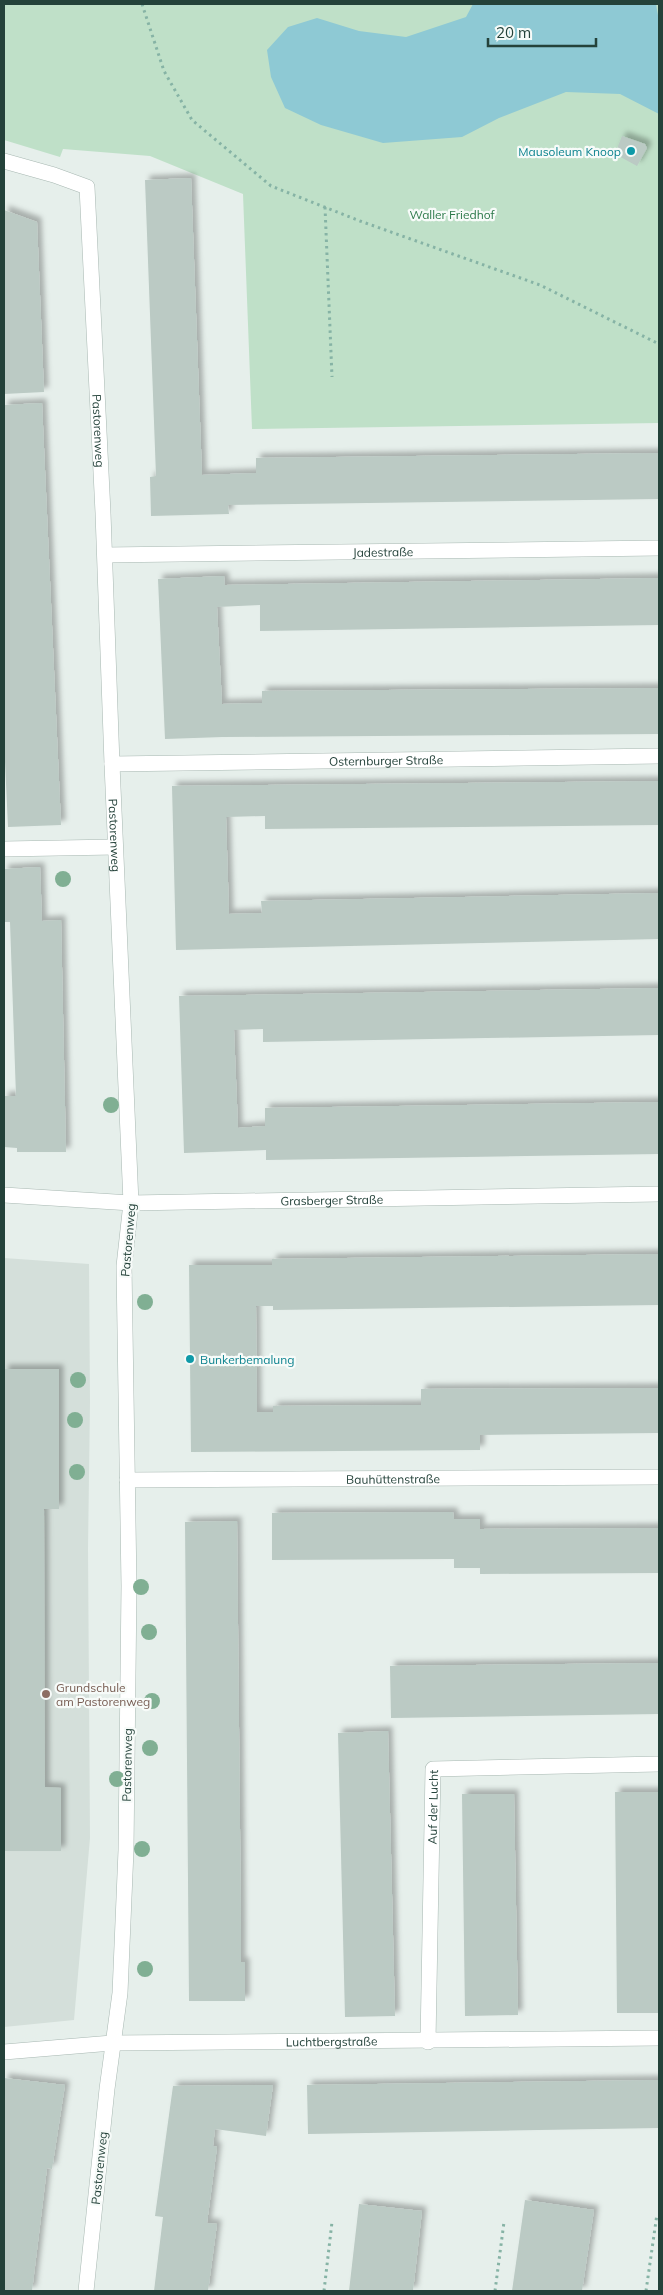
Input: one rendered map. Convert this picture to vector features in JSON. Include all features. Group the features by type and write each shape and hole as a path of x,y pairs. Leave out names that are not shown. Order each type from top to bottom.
{"street":[{"name":"Pastorenweg","path":"4,161 54,175 87,188 105,555 115,847 131,1203 124,1266 129,1586 126,1850 120,1993 112,2043 86,2291"},
{"name":"Jadestraße","path":"105,555 659,548"},
{"name":"Osternburger Straße","path":"112,764 659,756"},
{"path":"4,849 115,847"},
{"name":"Grasberger Straße","path":"4,1195 131,1203 659,1194"},
{"name":"Bauhüttenstraße","path":"127,1480 659,1477"},
{"name":"Auf der Lucht","path":"428,2042 433,1769 659,1764"},
{"name":"Luchtbergstraße","path":"4,2052 112,2043 428,2042 659,2038"}],"path":[{"path":"142,4 164,71 192,120 271,186 540,285 659,344"},
{"path":"325,207 332,376"},
{"path":"646,2291 657,2214"},
{"path":"324,2291 332,2222"},
{"path":"495,2291 504,2222"}],"shaded area":[{"name":"Grundschule am Pastorenweg","path":"4,1258 89,1264 90,1838 74,2020 4,2027"}],"green space":[{"name":"Waller Friedhof","path":"4,4 659,4 659,423 252,429 243,194 150,156 63,149 60,157 4,140"}],"water":[{"path":"473,4 656,4 659,21 659,114 620,94 566,92 499,118 462,137 383,143 321,125 285,108 271,77 267,50 288,27 317,18 359,31 406,37 466,17"}],"building":[{"name":"Mausoleum Knoop","path":"622,136 645,144 647,148 637,166 615,154"},
{"path":"191,178 202,475 256,473 256,458 659,453 659,499 228,505 229,514 151,516 150,477 156,476 145,180"},
{"path":"4,210 37,222 44,392 4,394"},
{"path":"42,403 61,825 8,827 4,740 4,405"},
{"path":"224,576 225,585 659,578 659,625 260,631 260,605 217,607 222,704 262,703 262,691 659,688 659,734 165,739 158,579"},
{"path":"659,781 659,825 265,829 265,816 226,817 229,914 262,913 261,901 659,893 659,939 176,950 172,786"},
{"path":"40,867 42,921 61,920 66,1152 17,1152 17,1148 4,1147 4,1096 16,1096 10,922 4,922 4,869"},
{"path":"659,988 659,1035 263,1042 263,1029 234,1030 238,1128 265,1126 265,1108 659,1102 659,1154 266,1160 266,1150 184,1153 179,996"},
{"path":"659,1254 659,1305 273,1310 273,1306 256,1306 257,1412 273,1412 273,1406 421,1405 421,1389 659,1388 659,1433 480,1435 480,1450 191,1452 189,1265 272,1265 272,1259"},
{"path":"4,1369 59,1369 59,1509 44,1509 45,1787 61,1788 61,1851 4,1851"},
{"path":"453,1512 454,1519 480,1519 480,1529 659,1528 659,1573 480,1574 480,1568 454,1568 454,1559 272,1560 272,1513"},
{"path":"237,1521 241,1962 245,1962 245,2001 189,2001 185,1522"},
{"path":"659,1663 659,1714 391,1718 390,1666"},
{"path":"388,1731 395,2016 345,2017 338,1733"},
{"path":"615,1792 659,1792 659,2013 617,2013"},
{"path":"462,1794 514,1794 518,2015 465,2016"},
{"path":"4,2078 65,2085 52,2169 47,2168 32,2291 4,2291"},
{"path":"659,2080 659,2128 308,2134 307,2085"},
{"path":"273,2085 266,2136 215,2129 213,2146 217,2147 207,2223 217,2224 208,2291 154,2291 163,2217 155,2216 173,2086"},
{"path":"525,2200 594,2210 582,2291 512,2291"},
{"path":"359,2204 422,2211 413,2291 349,2291"}],"place":[{"name":"Mausoleum Knoop","path":"631,151"},
{"name":"Bunkerbemalung","path":"190,1359"},
{"name":"Grundschule am Pastorenweg","path":"46,1694"}]}
